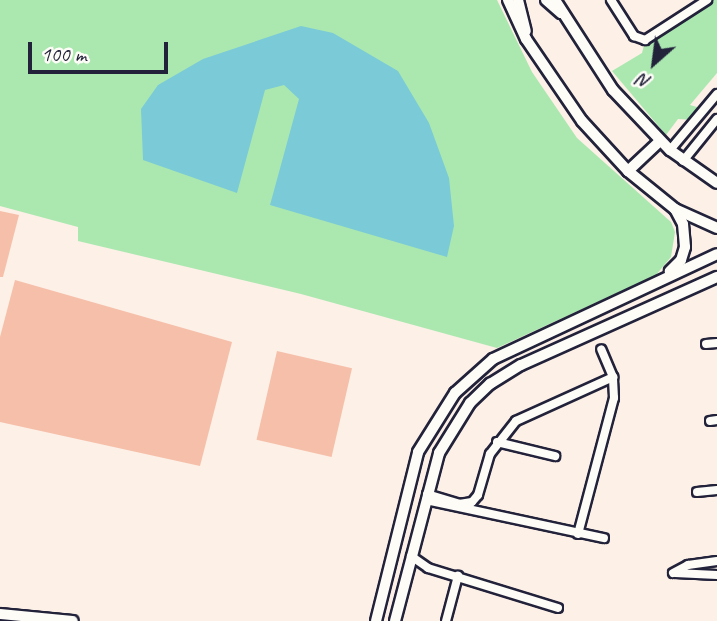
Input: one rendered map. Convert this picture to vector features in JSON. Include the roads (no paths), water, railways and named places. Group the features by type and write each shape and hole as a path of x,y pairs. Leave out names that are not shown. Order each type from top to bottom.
{"street":[{"path":"508,0 526,39 582,121 628,171 676,209 717,228"},
{"path":"518,0 526,39"},
{"path":"546,0 563,15"},
{"path":"555,0 613,90 670,150 717,183"},
{"path":"611,0 634,36 645,40 707,0"},
{"path":"670,150 717,94"},
{"path":"683,161 715,124 700,115"},
{"path":"628,171 660,141"},
{"path":"661,279 681,260 685,247 683,224 676,209"},
{"path":"376,621 418,452 455,393 493,359 717,254"},
{"path":"395,621 427,497 453,426 490,384 649,304 717,277"},
{"path":"706,344 717,343"},
{"path":"579,534 614,398 613,377 601,349"},
{"path":"427,497 459,504 472,502 497,442 529,413 613,377"},
{"path":"497,442 555,456"},
{"path":"696,492 717,490"},
{"path":"427,497 604,538"},
{"path":"411,556 428,568 558,607"},
{"path":"717,561 688,565 673,573 717,575"},
{"path":"407,572 428,568"},
{"path":"446,621 458,576"},
{"path":"0,614 73,621"}],"water":[{"path":"301,26 333,33 398,71 429,123 449,178 454,226 447,257 270,205 299,99 284,85 265,90 237,193 143,160 141,109 158,85 203,59"}]}
